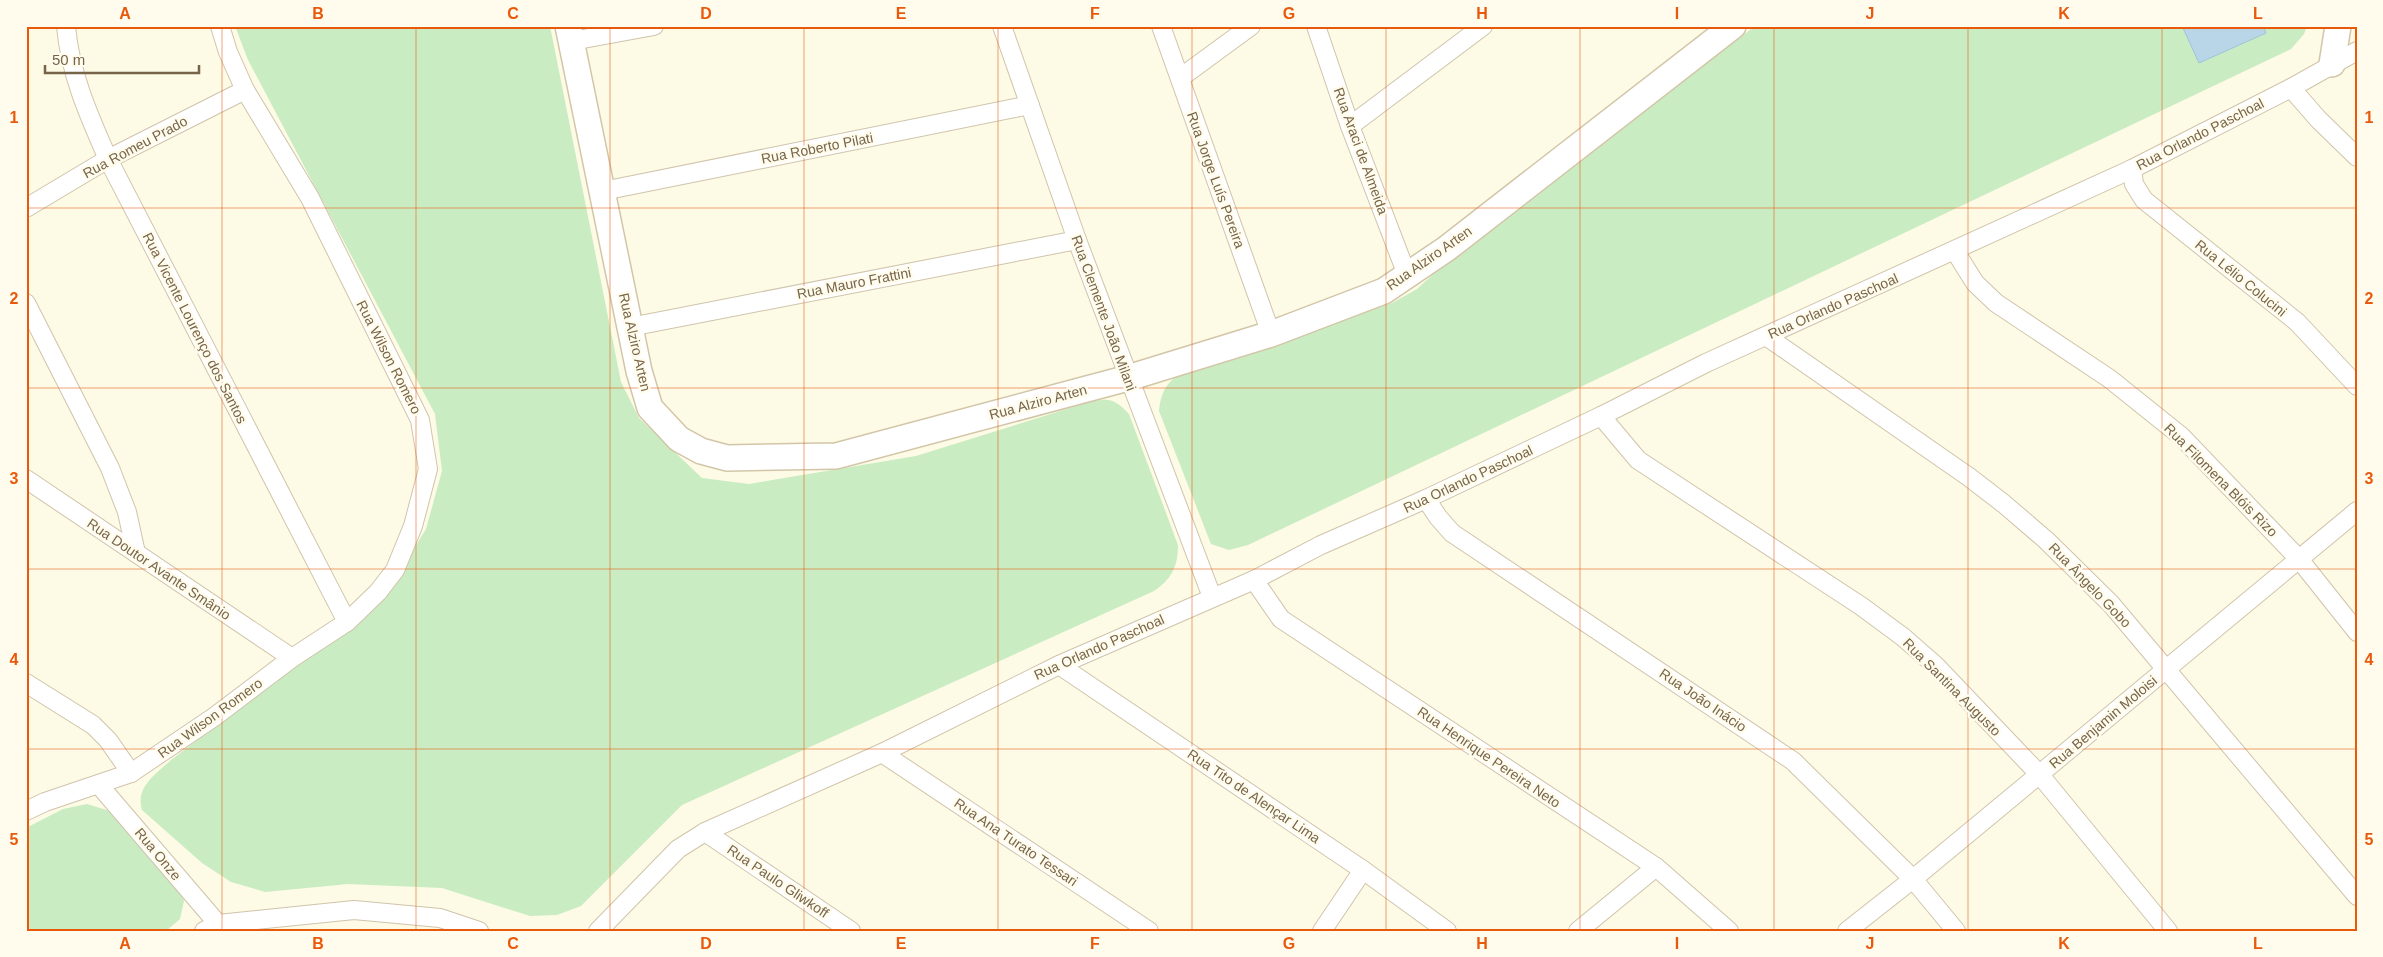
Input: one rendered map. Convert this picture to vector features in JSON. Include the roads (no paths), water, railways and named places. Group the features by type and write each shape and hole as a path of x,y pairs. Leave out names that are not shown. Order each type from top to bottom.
{"street":[{"name":"Rua Vicente Lourenço dos Santos","path":"66,26 68,46 84,105 108,160 347,622"},
{"name":"Rua Wilson Romero","path":"26,811 44,802 131,773 214,717 292,658 347,622 378,592 395,570 406,547 428,469 420,420 310,198 245,90 228,52 220,26"},
{"path":"570,34 654,26"},
{"name":"Rua Clemente João Milani","path":"1002,26 1077,240 1212,597"},
{"name":"Rua Jorge Luís Pereira","path":"1161,26 1271,334"},
{"path":"1180,78 1251,26"},
{"name":"Rua Araci de Almeida","path":"1316,26 1350,126 1407,275"},
{"path":"1350,126 1483,26"},
{"name":"Rua Alziro Arten","path":"570,34 639,371 650,408 679,439 701,451 727,458 836,456 1128,378 1271,334 1384,291 1446,249 1733,26"},
{"path":"2332,64 2338,26"},
{"name":"Rua Orlando Paschoal","path":"598,931 678,849 705,832 882,753 1059,665 1254,580 1321,545 1426,499 1601,416 1706,363 2132,169 2291,88 2357,51"},
{"path":"2291,88 2318,119 2357,157"},
{"name":"Rua Romeu Prado","path":"26,208 108,160 245,90"},
{"name":"Rua Roberto Pilati","path":"603,191 1030,105"},
{"name":"Rua Lélio Colucini","path":"2132,169 2134,184 2144,200 2297,322 2357,386"},
{"name":"Rua Mauro Frattini","path":"630,327 1077,240"},
{"name":"Rua Filomena Blóis Rizo","path":"1955,250 1975,283 1996,303 2110,379 2181,436 2299,559 2357,632"},
{"path":"26,303 110,468 127,512 136,553"},
{"name":"Rua Ângelo Gobo","path":"1766,336 2004,504 2046,540 2111,604 2167,668 2357,896"},
{"name":"Rua Santina Augusto","path":"1601,416 1638,460 1861,606 1903,637 1935,665 2040,775 2168,931"},
{"name":"Rua Doutor Avante Smânio","path":"26,479 292,658"},
{"name":"Rua João Inácio","path":"1426,499 1452,533 1793,760 1913,879 1956,931"},
{"name":"Rua Benjamin Moloisi","path":"1846,931 2040,775 2357,511"},
{"name":"Rua Henrique Pereira Neto","path":"1254,580 1281,618 1656,867 1729,931"},
{"name":"Rua Tito de Alençar Lima","path":"1059,665 1364,870 1447,931"},
{"path":"26,683 93,725 108,740 131,773"},
{"name":"Rua Ana Turato Tessari","path":"882,753 1149,931"},
{"name":"Rua Onze","path":"99,784 211,927"},
{"name":"Rua Paulo Gliwkoff","path":"705,832 851,931"},
{"path":"1578,931 1656,867"},
{"path":"1322,931 1364,870"},
{"path":"211,927 354,910 440,918 479,931"}],"water":[{"path":"2188,26 2263,26 2266,33 2199,63 2183,28"}]}
